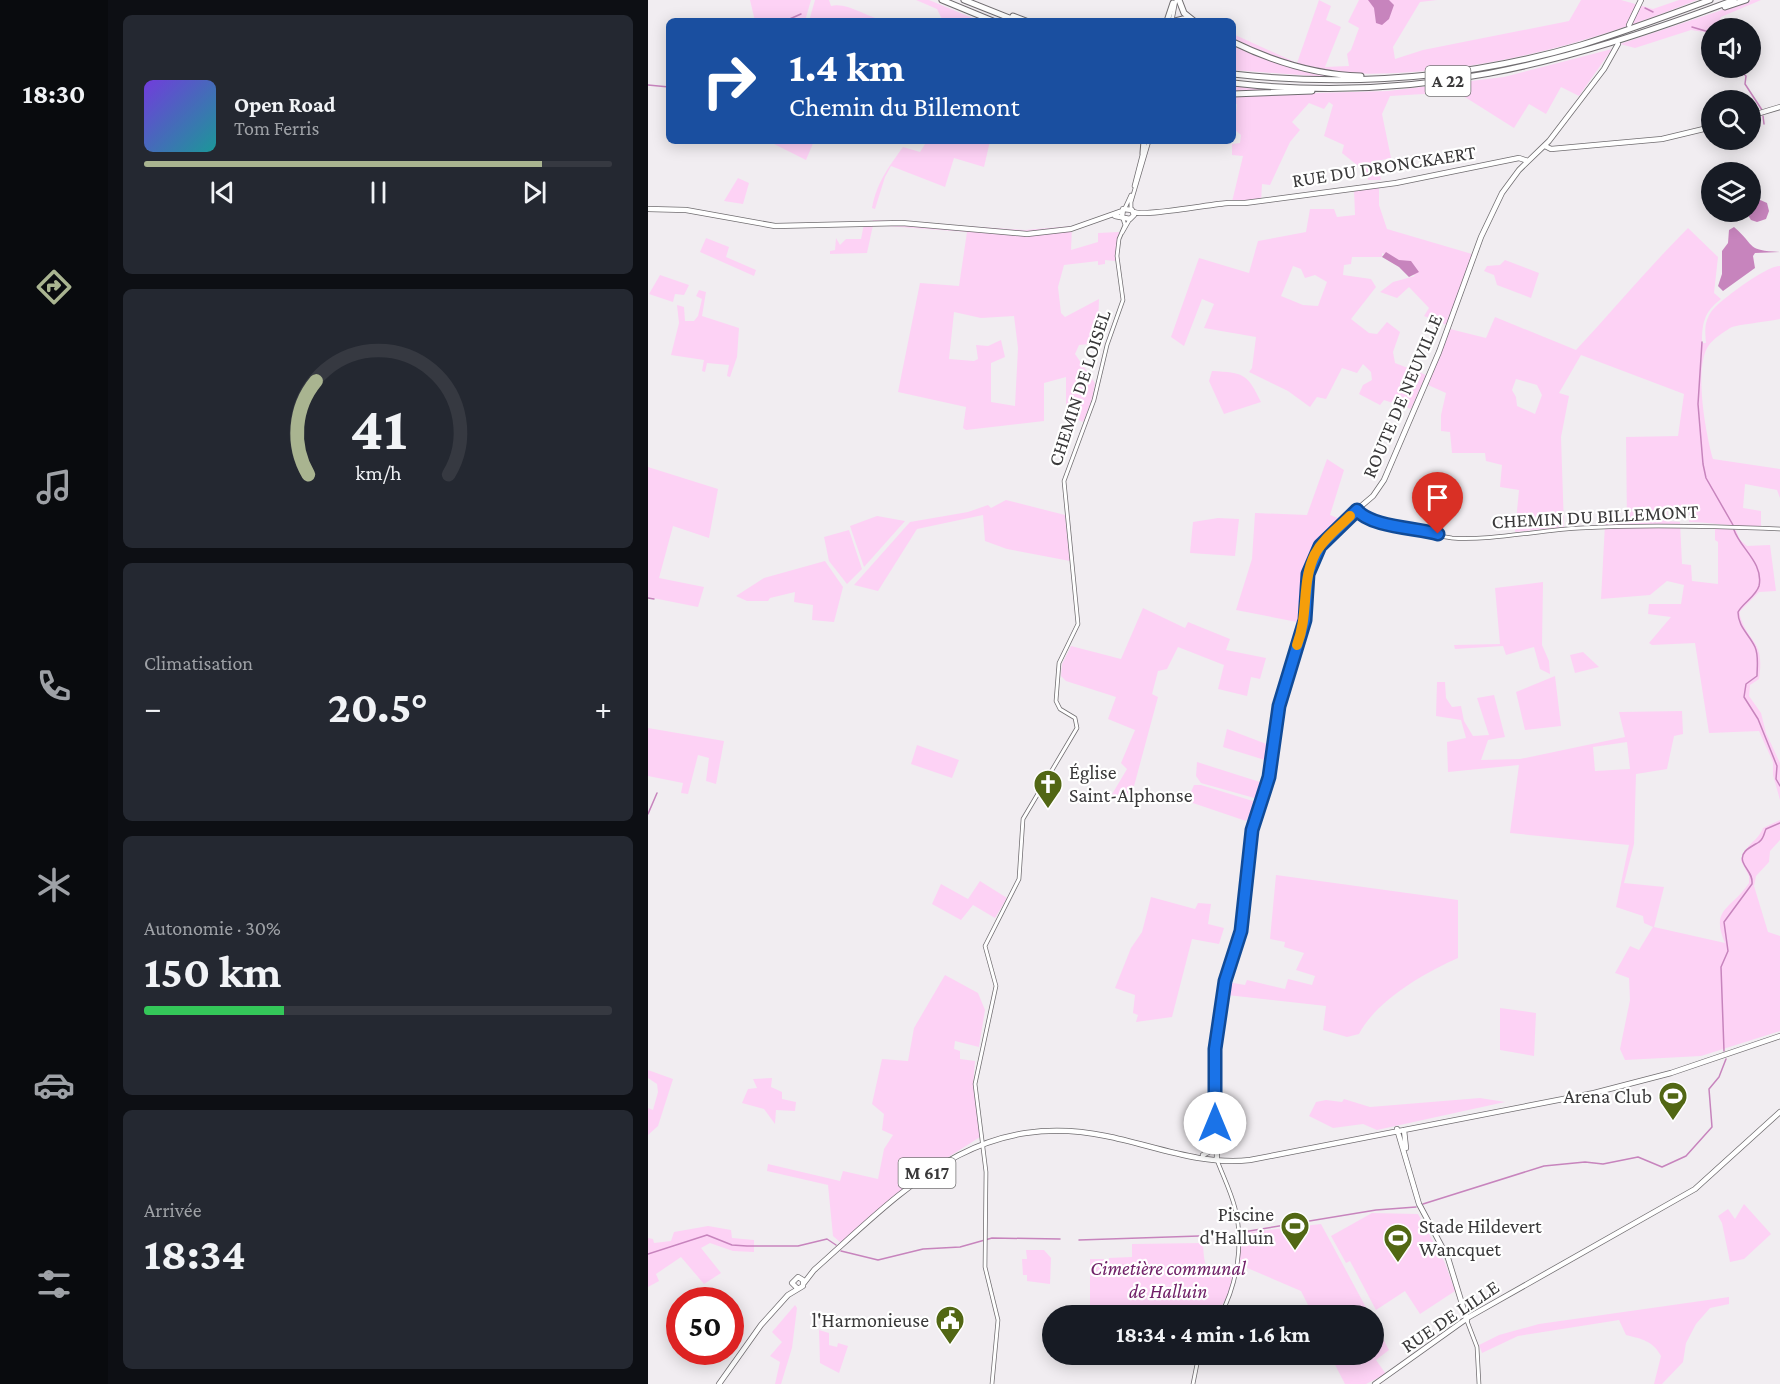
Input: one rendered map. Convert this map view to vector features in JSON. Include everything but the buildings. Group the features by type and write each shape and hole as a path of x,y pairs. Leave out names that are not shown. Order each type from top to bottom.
{"highway":[{"path":"942,0 986,18"},
{"path":"964,0 1009,18"},
{"name":"A 22","path":"1236,74 1325,80 1414,76 1482,67 1547,54 1618,33 1710,0"},
{"name":"A 22","path":"1236,82 1322,88 1410,85 1484,76 1542,64 1689,18 1734,0"},
{"path":"1689,18 1746,0"},
{"path":"1172,18 1175,1"},
{"path":"1175,1 1189,18"},
{"path":"982,8 1016,18"},
{"path":"1236,43 1273,60 1307,70 1346,75 1414,76"},
{"path":"1236,94 1372,90 1410,85"},
{"path":"1143,153 1145,144"}],"main road":[{"path":"1629,25 1642,0"},
{"path":"1582,98 1609,62 1618,44 1615,50 1582,98"},
{"name":"ROUTE DE NEUVILLE","path":"1216,1159 1215,1049 1225,981 1241,931 1252,830 1269,779 1279,706 1304,624 1305,577 1312,554 1325,536 1357,510 1383,482 1439,352 1498,200 1509,182 1547,144 1582,98"},
{"path":"1761,113 1780,107"},
{"path":"1547,144 1558,147 1662,139 1701,130"},
{"name":"RUE DU DRONCKAERT","path":"1123,209 1147,215 1177,208 1400,182 1512,160 1526,163"},
{"path":"648,209 677,208 780,226 882,223 1011,232 1049,231 1081,226 1107,218 1123,209 1123,218"},
{"name":"RUE DU DRONCKAERT","path":"1107,218 1154,217 1177,208"},
{"path":"1131,219 1133,211"},
{"name":"M 617","path":"804,1283 814,1270 842,1245 934,1171 982,1144 1029,1133 1060,1131 1089,1133 1231,1162 1542,1103 1636,1082 1780,1036"},
{"name":"RUE DE LILLE","path":"1375,1384 1467,1320 1628,1228 1709,1177 1779,1113"},
{"path":"1404,1129 1418,1200"},
{"path":"1397,1130 1418,1200 1449,1259 1467,1320"},
{"path":"1203,1155 1212,1150 1215,1139"},
{"name":"M 617","path":"1174,1151 1216,1159 1257,1158"},
{"name":"M 617","path":"800,1277 814,1270"},
{"path":"800,1277 804,1283 788,1295 758,1329 717,1384 754,1330 792,1284 794,1278 800,1277"},
{"path":"792,1284 798,1289"},
{"name":"RUE DE LILLE","path":"1380,1384 1467,1320"}],"street":[{"path":"1133,211 1131,202 1145,144"},
{"path":"1123,209 1143,153"},
{"name":"CHEMIN DE LOISEL","path":"992,1384 999,1332 998,1315 986,1274 984,1236 986,1176 975,1082 996,986 986,958 985,943 1019,879 1023,819 1071,742 1077,726 1075,718 1059,707 1056,701 1059,663 1078,624 1065,481 1095,397 1107,345 1123,300 1117,256 1121,234 1125,226 1123,218"},
{"name":"CHEMIN DE LOISEL","path":"1121,234 1131,219"},
{"name":"CHEMIN DU BILLEMONT","path":"1357,510 1363,516 1384,523 1455,538 1642,525 1718,525 1779,529"},
{"name":"ROUTE DE NEUVILLE","path":"1216,1159 1235,1208 1238,1230 1235,1284 1225,1305"},
{"path":"1223,1176 1224,1167 1231,1162"},
{"path":"1467,1320 1477,1347 1479,1384"},
{"path":"1193,1384 1197,1365"}],"green space":[{"path":"750,0 811,0 806,18 754,18"},
{"path":"815,0 829,0 831,6 844,6 876,18 810,18"},
{"path":"916,0 929,0 973,18 942,18 937,9"},
{"path":"1319,0 1331,6 1326,20 1341,27 1325,67 1349,66 1347,54 1351,50 1359,28 1348,22 1359,0 1437,0 1420,2 1393,47 1395,59 1423,50 1569,21 1581,0 1621,0 1653,9 1679,0 1697,0 1653,17 1562,46 1469,66 1422,72 1374,74 1327,72 1327,77 1236,70 1236,35 1297,63"},
{"path":"1752,0 1761,0 1721,18 1701,18 1701,32 1691,30 1635,48 1620,44"},
{"path":"1612,49 1579,96 1561,87 1546,114 1529,104 1514,128 1457,92 1390,96 1382,114 1391,158 1377,161 1381,180 1368,180 1367,173 1342,153 1344,145 1324,136 1333,105 1329,102 1324,109 1309,103 1292,122 1300,130 1290,142 1270,185 1262,184 1261,202 1231,206 1243,156 1232,155 1232,144 1240,143 1241,135 1236,131 1236,86 1280,90 1280,94 1388,91 1504,77"},
{"path":"774,144 813,144 806,160"},
{"path":"925,144 989,144 984,167 954,158 945,187 891,166 875,209 872,208 880,183 903,147 920,152"},
{"path":"738,178 749,183 743,204 724,201"},
{"path":"1379,187 1379,205 1387,229 1472,254 1447,325 1424,316 1429,308 1409,287 1397,298 1380,292 1393,282 1415,276 1399,260 1382,253 1382,257 1352,257 1351,264 1344,265 1343,275 1371,279 1376,287 1351,319 1369,333 1377,334 1387,322 1400,332 1393,352 1395,363 1426,375 1411,409 1384,400 1380,405 1359,394 1363,385 1372,380 1371,372 1363,364 1357,373 1342,368 1326,399 1317,397 1310,407 1288,391 1249,372 1252,368 1256,337 1204,328 1214,304 1202,299 1184,346 1171,337 1199,258 1249,273 1258,241 1306,232 1310,209 1334,209 1337,217 1355,215 1354,189","holes":["1293,266 1301,269 1305,278 1315,275 1327,282 1318,306 1303,305 1281,296"]},
{"path":"873,220 1025,230 1072,226 1071,250 1098,242 1098,233 1119,232 1115,261 1105,260 1105,264 1098,265 1098,261 1064,265 1058,287 1061,313 1065,317 1099,299 1098,325 1089,344 1079,345 1075,354 1095,383 1092,400 1083,422 1066,415 1066,377 1044,383 1044,421 966,430 963,428 966,407 898,392 920,283 959,286 967,232 873,225 867,253 830,254 830,251 835,250 836,238 840,245 846,239 861,239 864,224 872,225","holes":["954,312 981,318 1014,316 1018,348 1015,406 991,402 991,363 1005,357 1001,340 988,346 976,345 978,359 974,361 949,359"]},
{"path":"1688,228 1718,257 1714,293 1721,299 1705,318 1702,343 1706,343 1706,323 1716,307 1755,277 1780,266 1780,319 1730,328 1716,338 1704,355 1701,384 1704,418 1713,459 1780,469 1780,498 1777,490 1745,484 1743,508 1761,511 1761,526 1689,522 1690,507 1667,507 1668,521 1680,522 1682,564 1691,565 1692,581 1718,584 1718,542 1715,540 1715,527 1736,530 1740,540 1747,546 1770,545 1776,591 1759,592 1740,611 1740,616 1760,656 1759,679 1750,685 1749,696 1761,713 1766,733 1780,763 1780,800 1773,775 1773,762 1759,731 1709,733 1695,643 1652,645 1649,643 1671,617 1648,614 1649,604 1681,604 1684,585 1667,581 1650,595 1601,599 1605,524 1627,523 1626,437 1678,436 1684,394 1581,355 1559,393 1569,396 1561,437 1564,527 1515,532 1519,490 1500,487 1502,465 1486,461 1485,453 1452,453 1450,432 1441,431 1441,415 1446,393 1428,385 1450,329 1486,338 1495,317 1576,350","holes":["1516,379 1537,385 1542,395 1535,414 1517,406 1512,390"]},
{"path":"706,238 729,247 726,257 756,270 754,276 700,252"},
{"path":"1505,260 1539,273 1531,298 1497,285 1494,275 1484,271 1487,266 1500,265"},
{"path":"660,275 689,285 684,295 675,294 673,302 649,294"},
{"path":"699,290 706,292 702,316 739,328 737,357 730,377 727,376 729,365 707,363 705,372 702,371 704,360 671,355 679,323 677,305 684,307 685,321 694,321 698,316 702,299 696,296"},
{"path":"1212,371 1243,376 1252,385 1261,402 1224,414 1209,381"},
{"path":"1327,459 1344,470 1330,515 1340,519 1309,557 1303,576 1302,623 1236,610 1252,559 1255,513 1307,515"},
{"path":"648,467 718,489 709,538 673,526 659,578 704,587 698,607 648,597"},
{"path":"1006,500 1065,515 1070,561 1007,549 985,541 983,515 917,529 878,591 854,585 910,522 968,512 988,505 991,508"},
{"path":"877,516 905,521 864,567 850,526"},
{"path":"1218,518 1239,519 1235,556 1190,553 1193,522"},
{"path":"849,530 862,569 847,584 829,561 824,537"},
{"path":"825,561 843,587 834,622 812,620 813,605 794,602 795,592 770,598 768,601 747,601 736,596 764,578"},
{"path":"1543,582 1542,645 1549,661 1550,674 1540,669 1534,647 1506,655 1503,646 1455,649 1454,645 1500,644 1495,588"},
{"path":"1143,608 1185,628 1188,622 1230,639 1226,650 1266,658 1260,679 1251,677 1247,696 1218,689 1224,665 1178,647 1167,669 1158,671 1152,694 1158,697 1130,801 1111,796 1127,769 1121,763 1135,730 1108,719 1116,697 1066,681 1061,676 1062,664 1071,646 1121,659"},
{"path":"1583,652 1599,667 1575,673 1570,655"},
{"path":"1555,676 1561,726 1525,730 1516,692"},
{"path":"1437,682 1445,682 1446,698 1452,707 1461,706 1464,721 1473,736 1489,735 1477,698 1494,695 1505,737 1488,740 1481,760 1520,759 1625,737 1619,712 1682,711 1683,734 1674,736 1667,769 1636,774 1634,844 1624,883 1664,887 1654,927 1725,943 1721,931 1721,916 1749,883 1749,876 1741,861 1742,856 1763,828 1780,820 1780,840 1770,851 1769,862 1756,876 1754,886 1768,932 1780,936 1780,1031 1701,1056 1625,1060 1620,1049 1630,1000 1629,978 1615,973 1630,946 1639,950 1653,927 1644,923 1643,916 1616,907 1629,845 1510,833 1519,765 1448,772 1447,742 1466,738 1461,720 1436,716","holes":["1627,742 1630,769 1595,771 1593,747"]},
{"path":"648,728 724,741 716,784 706,781 709,758 698,755 688,794 681,793 683,783 648,776"},
{"path":"1227,729 1269,745 1268,761 1223,747"},
{"path":"917,745 959,760 952,778 911,764"},
{"path":"1197,762 1263,783 1258,799 1201,783 1196,776"},
{"path":"1194,785 1201,785 1256,802 1246,821 1187,801"},
{"path":"1276,875 1458,900 1458,958 1402,989 1377,1010 1359,1034 1347,1037 1323,1030 1326,1006 1227,995 1228,982 1245,985 1247,980 1285,989 1288,979 1312,985 1315,976 1296,970 1304,953 1284,947 1285,942 1270,939"},
{"path":"980,881 1007,898 995,918 973,905 961,920 932,904 941,884 968,899"},
{"path":"1151,897 1195,909 1198,903 1211,904 1208,924 1224,928 1219,944 1192,939 1172,1017 1136,1022 1138,1015 1133,1013 1135,995 1115,988 1131,948 1142,932"},
{"path":"945,975 978,993 985,1010 979,1047 955,1041 954,1049 960,1051 960,1059 975,1061 973,1084 980,1137 917,1177 841,1243 833,1236 828,1185 767,1171 768,1164 840,1181 843,1171 878,1179 884,1149 893,1135 882,1130 884,1114 872,1104 882,1059 908,1061 914,1028"},
{"path":"1500,1008 1536,1013 1534,1056 1500,1050"},
{"path":"648,1070 673,1079 658,1126 648,1135 648,1108 653,1110 658,1092 657,1084 648,1078"},
{"path":"772,1078 771,1087 782,1092 782,1099 796,1102 795,1111 776,1110 775,1124 764,1109 742,1103 748,1089 757,1088 753,1079"},
{"path":"1480,1098 1505,1102 1377,1130 1363,1124 1333,1128 1309,1116 1316,1102 1326,1100 1342,1102 1344,1099 1370,1107"},
{"path":"1744,1204 1771,1234 1744,1259 1730,1262 1722,1223 1718,1216 1728,1209 1735,1219"},
{"name":"Stade Hildevert Wancquet","path":"1372,1213 1418,1214 1445,1263 1455,1291 1420,1314 1405,1291 1384,1305 1373,1305 1350,1261 1346,1263 1331,1236"},
{"path":"1321,1224 1365,1305 1308,1305 1301,1291 1238,1264 1241,1233"},
{"path":"708,1226 731,1230 732,1238 754,1240 754,1252 733,1251 710,1243 701,1248 721,1273 704,1284 681,1257 656,1274 659,1281 648,1287 648,1238 653,1239 654,1243 671,1241 674,1232"},
{"name":"Cimetière communal de Halluin","path":"1203,1243 1206,1265 1215,1277 1221,1269 1233,1272 1229,1294 1222,1305 1090,1305 1090,1259 1104,1259 1104,1263 1109,1263 1109,1258 1132,1257 1132,1244"},
{"path":"1026,1250 1044,1250 1051,1258 1050,1284 1027,1281 1027,1275 1023,1275 1022,1259 1027,1259"},
{"path":"1729,1297 1729,1304 1710,1308 1696,1324 1686,1343 1683,1362 1662,1384 1654,1384 1661,1356 1658,1351 1647,1341 1626,1335 1619,1320 1518,1336 1482,1353 1479,1345 1499,1335 1539,1324"},
{"path":"795,1305 797,1308 792,1348 781,1384 775,1384 780,1362 770,1356 782,1342 772,1332"},
{"path":"819,1330 829,1333 829,1345 837,1347 838,1343 848,1346 839,1373 820,1363"},
{"path":"1384,1341 1389,1350 1384,1354"},
{"path":"1335,1365 1380,1365 1386,1374 1366,1384 1345,1384"}],"shaded area":[{"path":"1368,0 1389,0 1394,5 1389,19 1382,25 1376,23 1374,8"},
{"path":"1761,200 1767,203 1769,211 1766,219 1761,221"},
{"path":"1734,227 1752,246 1761,250 1780,252 1755,253 1753,256 1755,268 1723,291 1718,286 1722,274 1722,251 1728,243 1729,230"},
{"path":"1386,252 1399,260 1411,261 1419,272 1409,277 1399,267 1382,257"}],"waterway":[{"path":"1645,8 1653,12"},
{"path":"792,18 801,14"},
{"path":"1692,27 1701,30"},
{"path":"1746,78 1745,84 1762,110"},
{"path":"648,85 666,87"},
{"path":"1763,116 1764,124"},
{"path":"1702,342 1698,404 1703,464 1706,478 1733,525"},
{"path":"1734,530 1755,563 1760,578 1757,590 1738,612 1740,622 1755,647 1757,658 1757,676 1746,684 1744,697 1758,719 1777,766 1776,779 1780,786"},
{"path":"648,598 654,599"},
{"path":"648,814 657,793"},
{"path":"1724,1051 1721,967 1728,951 1724,922 1752,884 1743,862 1743,855 1747,849 1761,841 1766,829 1780,823"},
{"path":"1423,1204 1544,1166 1585,1162 1603,1164 1638,1157 1662,1167 1686,1156 1712,1127 1709,1089 1719,1077 1726,1059"},
{"path":"1243,1232 1376,1210 1416,1207"},
{"path":"648,1254 707,1235 732,1245 798,1246 827,1239 836,1245"},
{"path":"1079,1240 1229,1235"},
{"path":"841,1251 878,1260 923,1249 960,1247 992,1238 1060,1239"}],"slow traffic":[{"path":"1297,645 1305,620 1307,582 1312,560 1323,542 1350,516"}],"place":[{"name":"Église Saint-Alphonse","path":"1048,810"},
{"name":"Arena Club","path":"1673,1122"},
{"name":"Piscine d'Halluin","path":"1295,1252"},
{"name":"Stade Hildevert Wancquet","path":"1398,1264"},
{"name":"l'Harmonieuse","path":"950,1346"}],"route":[{"path":"1215,1123 1215,1049 1225,981 1241,931 1252,830 1269,777 1279,706 1291,660 1304,624 1307,582 1312,560 1325,540 1357,510 1363,516 1384,523 1438,534"}]}
